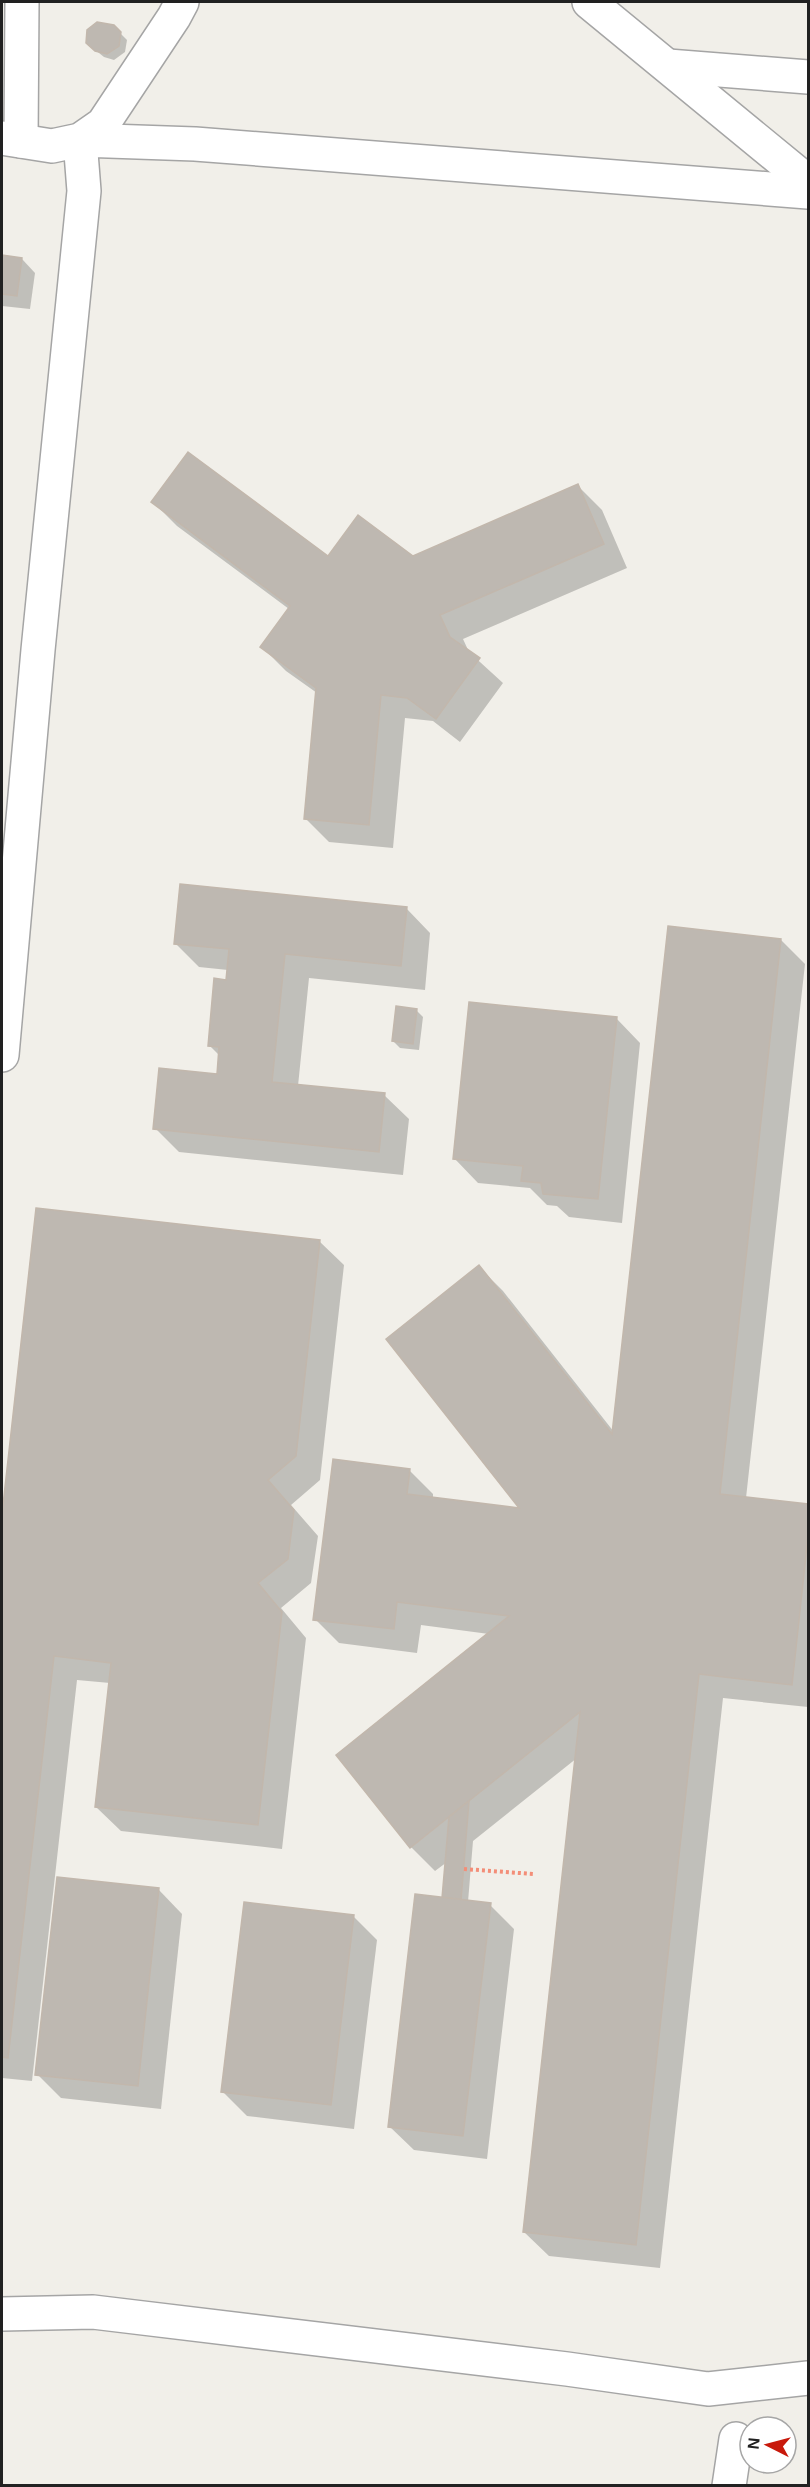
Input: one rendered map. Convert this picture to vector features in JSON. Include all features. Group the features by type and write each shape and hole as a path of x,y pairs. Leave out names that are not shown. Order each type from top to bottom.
{"lane":[{"path":"22,2 11,139 52,146 80,140 195,144 808,192"},
{"path":"80,140 103,124 182,2"},
{"path":"590,2 808,182"},
{"path":"668,66 808,77"},
{"path":"2,1055 9,896 38,650 84,191 80,140"},
{"path":"2,2314 93,2312 567,2369 708,2389 808,2378"},
{"path":"729,2486 736,2439"}],"path":[{"path":"464,1869 533,1874"}],"building":[{"path":"97,22 114,25 121,32 119,46 107,54 95,51 86,43 87,30"},
{"path":"2,255 22,258 17,296 2,294"},
{"path":"188,452 328,556 358,515 413,556 578,484 604,544 440,615 450,637 480,658 436,719 407,698 381,695 369,825 304,819 316,688 260,647 290,606 151,502"},
{"path":"180,884 407,907 401,966 285,954 272,1082 385,1093 379,1152 153,1129 159,1068 217,1074 219,1047 208,1046 214,978 226,980 229,949 174,944"},
{"path":"668,926 781,939 720,1494 808,1504 808,1536 792,1685 699,1674 636,2245 523,2232 580,1712 410,1848 336,1755 509,1616 397,1602 394,1629 313,1620 333,1459 410,1469 407,1494 519,1508 386,1339 479,1265 612,1434"},
{"path":"469,1002 617,1017 598,1199 543,1194 541,1183 521,1181 523,1166 453,1159"},
{"path":"396,1006 417,1009 413,1044 392,1041"},
{"path":"36,1208 320,1240 296,1456 268,1480 294,1510 288,1559 258,1583 282,1612 258,1825 95,1807 111,1663 54,1656 8,2058 2,2057 2,1514"},
{"path":"469,1801 461,1900 442,1898 449,1817"},
{"path":"57,1877 159,1888 138,2086 35,2075"},
{"path":"415,1894 491,1903 463,2136 388,2127"},
{"path":"244,1902 354,1915 331,2105 221,2092"}]}
